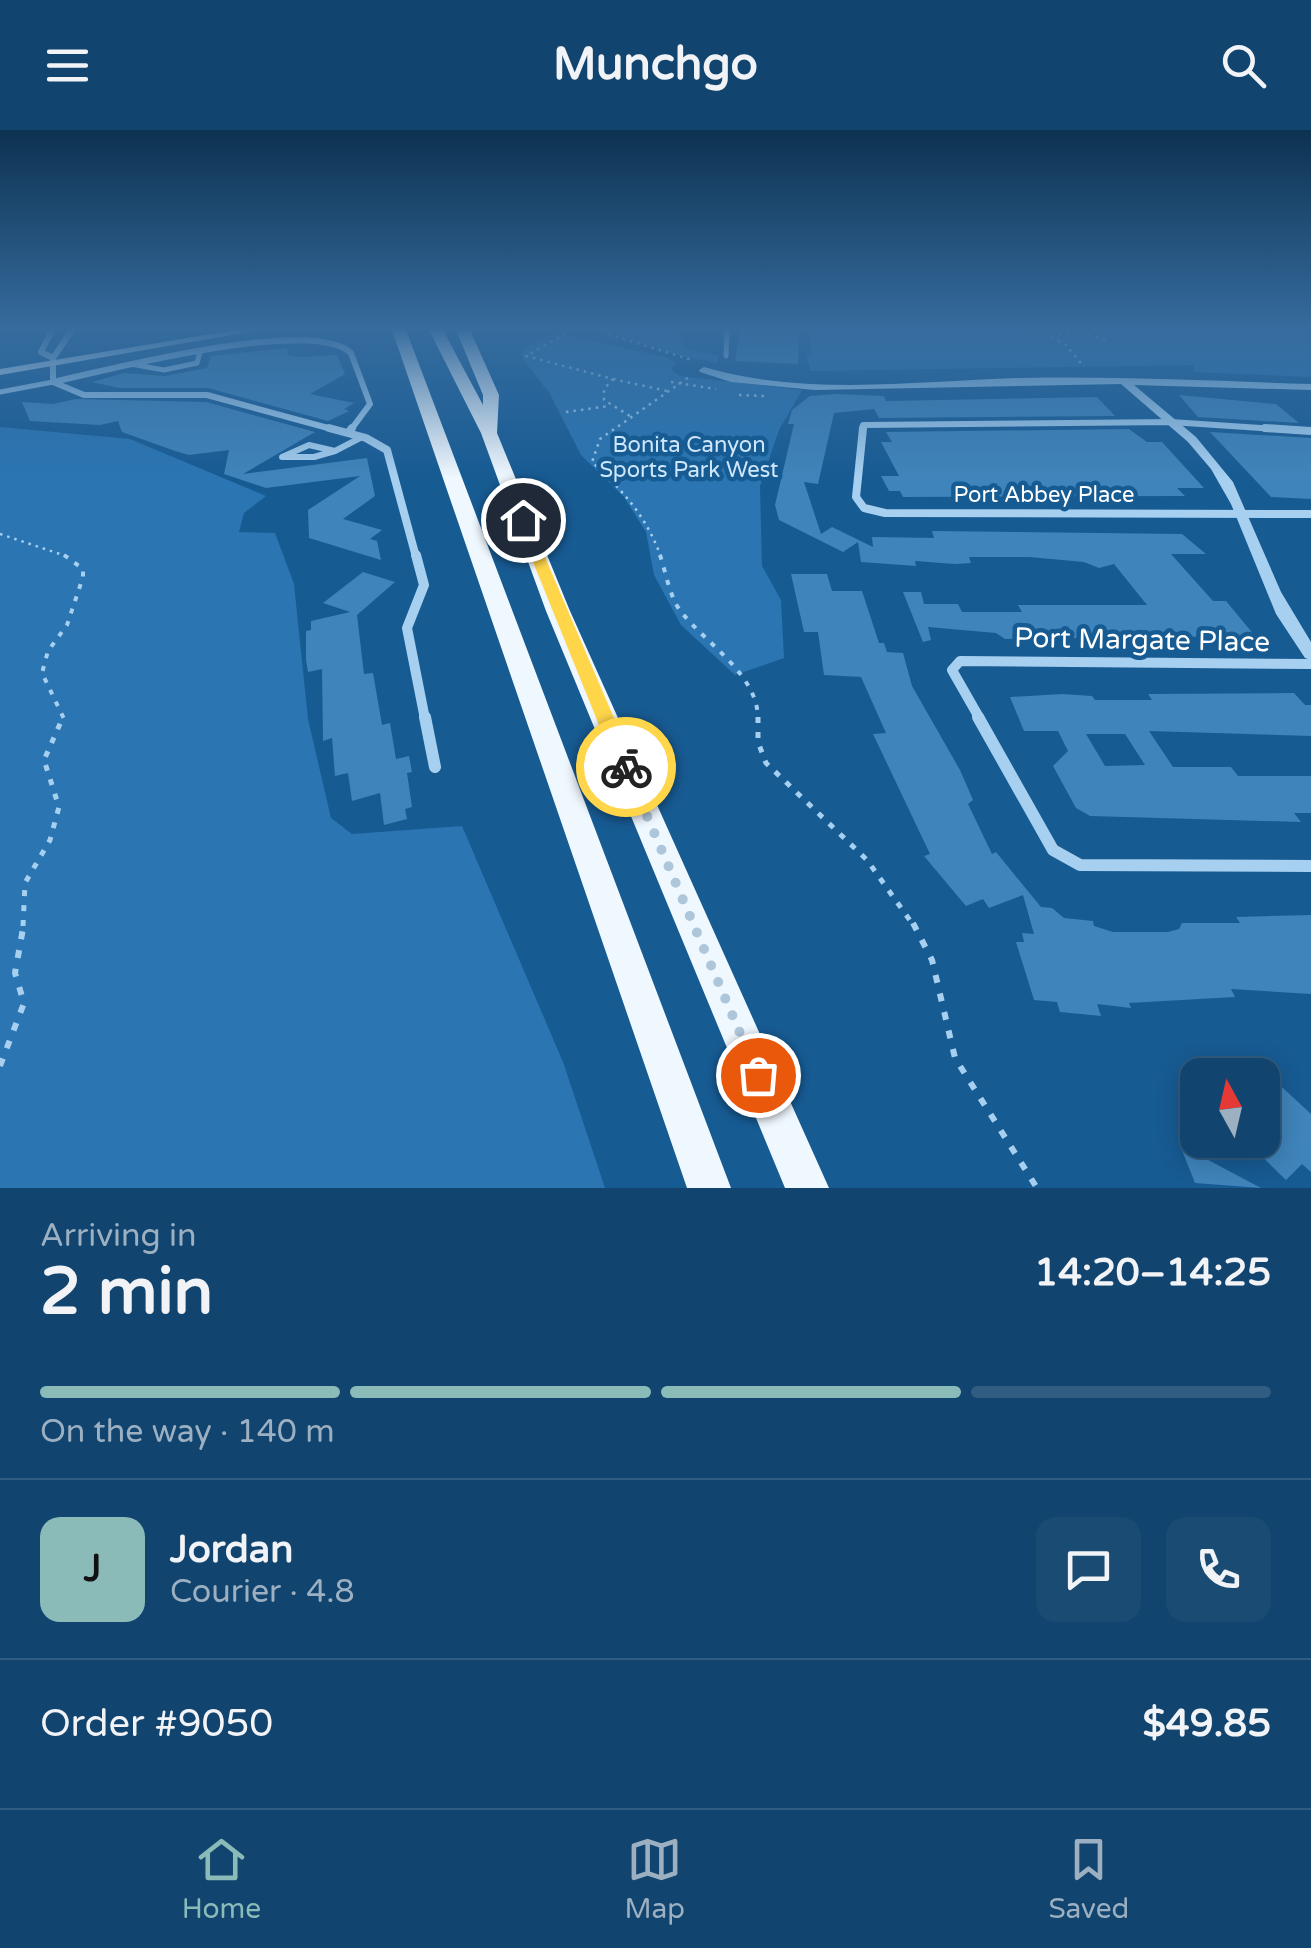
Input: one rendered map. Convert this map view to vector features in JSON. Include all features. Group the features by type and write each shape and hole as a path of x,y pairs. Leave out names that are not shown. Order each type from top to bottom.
{"main road":[{"path":"417,379 709,1188"},
{"path":"461,379 489,433 558,613 807,1188"},
{"path":"484,379 491,395 489,433"}],"street":[{"path":"52,382 64,379"},
{"path":"348,434 368,413 370,404 363,379"},
{"path":"747,379 789,384 1006,379"},
{"path":"1121,379 1219,471 1240,512 1272,595 1311,654"},
{"path":"1164,379 1311,387"},
{"path":"52,382 84,395 207,395 362,437 378,444 392,458 424,585 422,602 407,628 435,767"},
{"path":"1170,422 1311,431"},
{"name":"Port Abbey Place","path":"1170,422 864,426 856,498 864,508 885,513 1311,514"},
{"name":"Port Margate Place","path":"1311,664 973,660 960,661 952,670 1053,850 1080,865 1311,866"}],"lane":[{"path":"0,392 52,382"},
{"path":"336,451 309,445 282,457 306,461 336,451 362,437"}],"path":[{"path":"609,406 602,394 613,379"},
{"path":"615,379 668,391"},
{"path":"685,379 600,440 592,462 630,498 650,524 679,610 732,664 758,702 758,742 766,763 868,860 904,910 932,960 955,1058 1037,1188"},
{"path":"566,412 609,406 631,416"},
{"path":"0,534 66,556 83,569 68,625 42,673 64,720 44,760 58,808 50,840 25,883 22,938 15,973 24,1003 0,1066"}],"green space":[{"name":"Bonita Canyon Sports Park West","path":"539,379 709,379 802,390 779,430 760,486 762,566 781,600 784,658 735,675 681,625 654,575 646,532 624,497 581,455"},
{"path":"0,427 130,439 266,496 244,513 239,532 275,533 294,584 308,719 331,818 352,834 462,826 563,1062 605,1188 0,1188"}],"building":[{"path":"336,379 310,394 354,403 344,409 349,411 328,421 208,388 119,388 92,382"},
{"path":"1179,395 1276,404 1299,423 1198,417"},
{"path":"810,396 884,396 886,401 1097,397 1115,416 879,418 874,409 834,413 818,484 804,482 821,534 832,527 873,547 872,537 934,538 932,531 1182,534 1206,554 1171,554 1213,601 1226,601 1255,636 1005,639 996,633 928,627 931,640 923,642 903,592 921,592 924,604 958,604 962,612 1022,612 1018,605 1147,605 1114,564 1099,568 1084,562 1029,557 969,557 971,563 955,564 915,561 916,566 861,562 858,542 843,552 779,520 775,505 794,424 788,424 792,410"},
{"path":"76,399 206,402 315,432 243,474 367,458 375,496 343,519 382,530 370,539 377,541 381,560 309,538 308,510 360,476 266,488 224,474 229,450 189,455 122,432 118,421 100,425 30,421 22,402 53,404"},
{"path":"1129,429 1147,442 1162,442 1204,488 1177,488 1185,496 903,497 900,491 889,491 881,476 899,476 881,442 892,442 886,432"},
{"path":"1210,432 1311,438 1311,499 1271,497"},
{"path":"363,572 395,582 357,615 364,674 373,673 382,725 390,723 396,759 409,756 412,772 407,773 412,807 405,809 407,819 384,825 380,793 352,801 348,773 335,776 332,738 323,741 322,669 308,672 306,660 306,631 311,630 311,621 350,612 323,603"},
{"path":"791,574 827,574 832,591 862,591 879,643 884,643 887,652 903,653 912,686 960,770 973,800 968,804 992,854 996,852 1041,907 1052,908 1064,918 1093,921 1094,926 1113,932 1168,932 1179,929 1182,923 1240,923 1236,917 1311,915 1311,994 1231,989 1235,997 1129,1003 1131,1008 1097,1004 1101,1016 1060,1012 1057,1002 1034,1000 1016,942 1024,942 1022,933 1034,934 1023,895 989,908 983,899 966,906 924,856 930,854 873,734 886,733 861,677 824,675 818,632 804,632"},
{"path":"1294,693 1305,705 1311,705 1311,736 1149,731 1173,767 1231,767 1238,776 1311,776 1311,813 1294,813 1301,822 1090,816 1076,808 1053,766 1068,751 1058,731 1024,731 1010,697 1062,694 1092,696 1095,700 1152,700 1148,694","holes":["1086,734 1125,734 1145,765 1105,766"]},
{"path":"1280,1085 1311,1114 1311,1172 1302,1164 1286,1180 1263,1158 1280,1158"},
{"path":"1185,1158 1204,1158 1261,1188 1195,1183"}],"way so far":[{"path":"626,767 758,1075"}],"route":[{"path":"523,520 558,613 626,767"}]}
